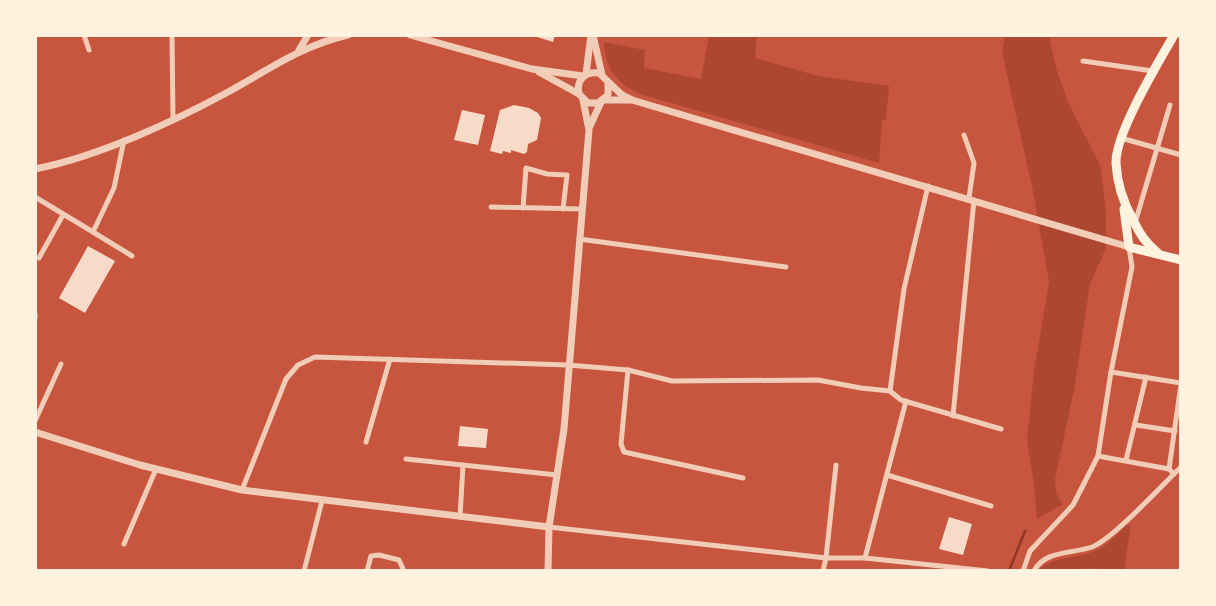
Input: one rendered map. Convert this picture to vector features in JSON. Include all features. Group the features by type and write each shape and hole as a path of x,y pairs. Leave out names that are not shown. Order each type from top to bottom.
{"main road":[{"path":"1175,35 1153,71 1121,138 1116,162 1129,247 1181,260"},
{"path":"1123,204 1147,244 1159,254"}],"street":[{"path":"84,35 89,50"},
{"path":"172,35 173,119"},
{"path":"299,51 308,35"},
{"path":"315,35 325,39"},
{"path":"35,169 124,140 227,93 299,51 325,39 348,35"},
{"path":"410,35 532,69 585,75 593,72 602,75"},
{"path":"592,35 602,75 632,100"},
{"path":"589,130 578,84 585,75 592,35"},
{"path":"1175,35 1180,39"},
{"path":"1083,61 1153,71"},
{"path":"532,69 592,104 632,100 1129,247 1132,267 1098,456 1073,505 1030,551 1023,571"},
{"path":"548,571 550,527 564,429 589,130 594,114 609,92 608,82"},
{"path":"1135,223 1170,105"},
{"path":"953,416 974,163 964,135"},
{"path":"1121,138 1181,155"},
{"path":"93,232 114,188 124,140"},
{"path":"523,208 526,168 547,174 567,175 563,209"},
{"path":"890,391 904,289 928,186"},
{"path":"35,197 132,256"},
{"path":"491,207 582,209"},
{"path":"39,258 63,215"},
{"path":"579,239 786,267"},
{"path":"242,490 286,379 298,365 315,357 568,365 628,370 672,381 818,380 890,391 906,401 1001,429"},
{"path":"366,442 390,359"},
{"path":"35,421 61,364"},
{"path":"628,370 621,444 624,452 743,478"},
{"path":"1111,372 1181,383 1172,471"},
{"path":"1126,460 1146,377"},
{"path":"865,558 906,401"},
{"path":"1136,425 1175,431"},
{"path":"35,432 156,469 242,490 826,558 865,558 988,571"},
{"path":"1098,456 1172,471"},
{"path":"406,459 557,475"},
{"path":"460,517 463,465"},
{"path":"822,571 826,558 836,465"},
{"path":"1034,571 1045,559 1093,547 1109,536 1172,471 1181,467"},
{"path":"124,544 156,469"},
{"path":"887,475 991,506"},
{"path":"304,571 322,501"},
{"path":"367,571 371,556 379,555 399,560 404,571"}],"shaded area":[{"path":"709,35 757,35 755,58 818,76 889,86 886,120 882,120 879,163 640,94 624,85 613,74 604,42 645,50 644,68 701,79"},
{"path":"1005,35 1051,35 1057,71 1068,102 1101,167 1106,213 1106,248 1090,284 1074,390 1055,479 1056,493 1063,504 1037,519 1027,440 1034,371 1049,282 1032,186 1002,52"},
{"path":"1127,525 1130,530 1124,570 1083,568 1082,571 1040,571 1040,568 1053,562 1100,549"}],"building":[{"path":"531,35 555,35 553,42"},
{"path":"514,105 538,113 541,118 537,140 528,144 524,154 511,150 511,153 503,151 502,154 490,151 500,110"},
{"path":"462,110 485,115 478,145 454,140"},
{"path":"88,246 115,261 85,313 59,298"},
{"path":"460,426 488,429 486,448 458,446"},
{"path":"949,517 972,524 963,555 939,549"}],"waterway":[{"path":"1009,571 1025,531"}]}
